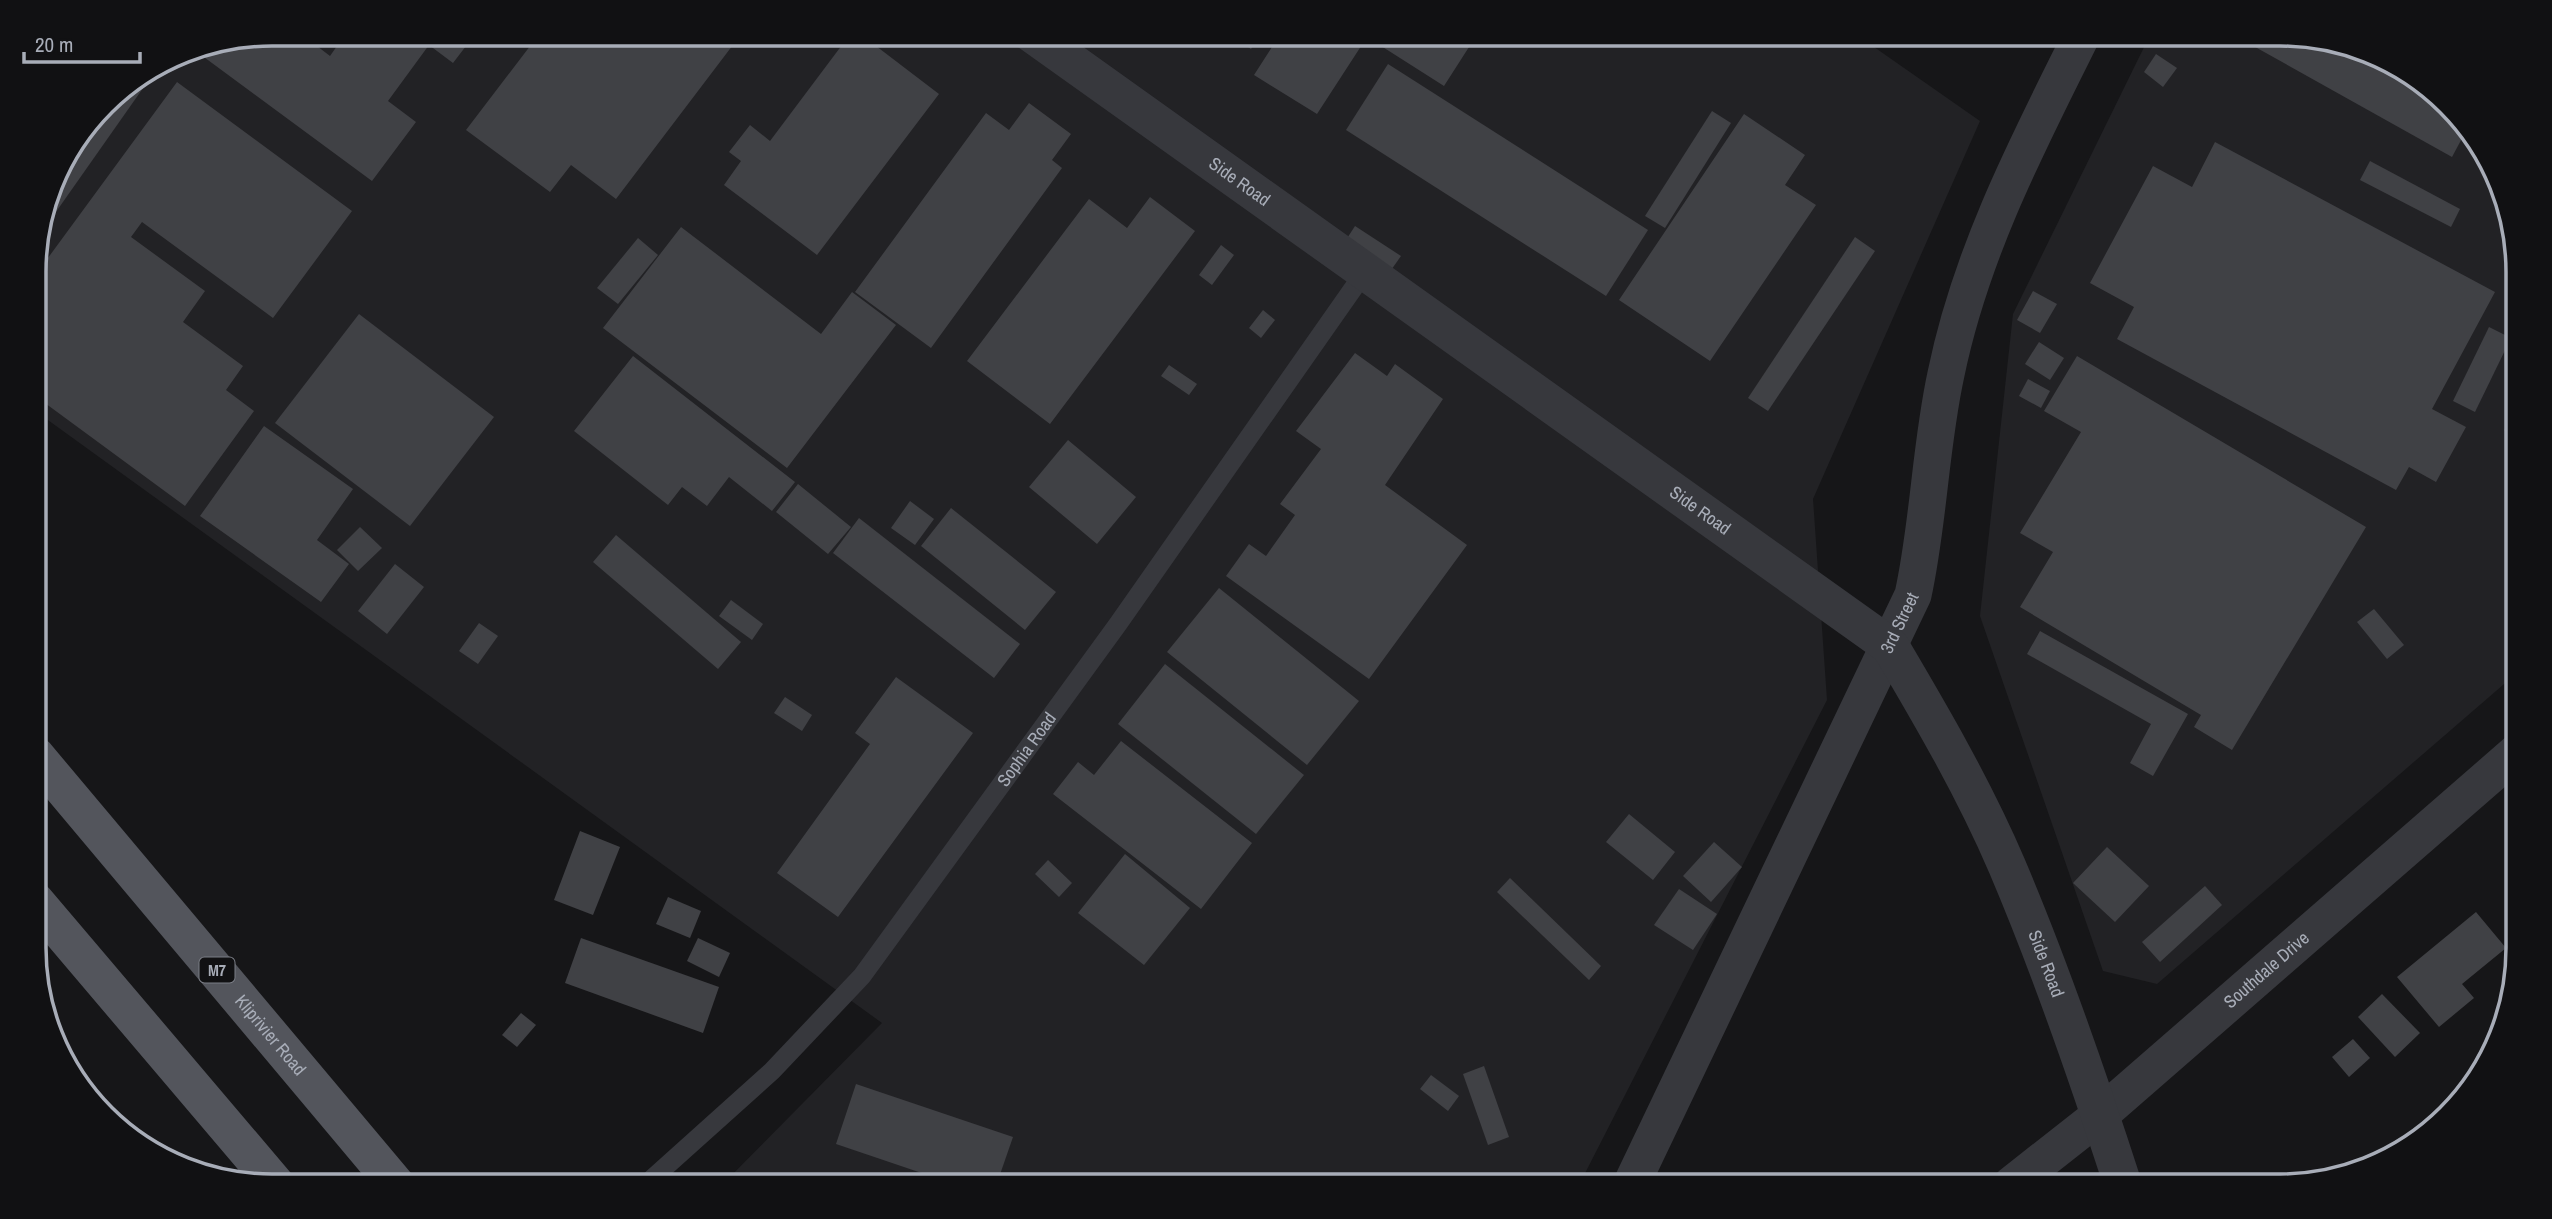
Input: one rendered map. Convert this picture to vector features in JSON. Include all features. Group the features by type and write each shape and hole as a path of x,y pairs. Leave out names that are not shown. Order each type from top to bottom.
{"main road":[{"name":"Kliprivier Road","path":"46,768 387,1174"},
{"path":"46,914 267,1174"}],"street":[{"name":"Side Road","path":"1049,46 1890,646 1951,749 2007,866 2101,1115 2119,1173"},
{"name":"3rd Street","path":"1637,1173 1913,595 1924,544 1945,376 1962,308 1985,239 2077,46"},
{"name":"Southdale Drive","path":"2026,1173 2101,1115 2506,761"}],"lane":[{"name":"Sophia Road","path":"658,1174 772,1071 862,976 1118,624 1364,273"}],"shaded area":[{"path":"256,46 1873,46 1980,121 1813,499 1827,700 1585,1173 733,1174 882,1023 46,419 46,256 53,213 76,158 92,134 122,101 158,76 185,63 213,53"},
{"path":"2145,46 2296,46 2325,50 2367,63 2418,92 2460,134 2476,158 2499,213 2505,242 2506,271 2506,682 2157,984 2103,971 1980,616 2013,314"}],"building":[{"path":"256,46 317,46 330,56 337,46 428,46 388,101 416,122 372,181 203,57"},
{"path":"430,46 466,46 453,63"},
{"path":"530,46 732,46 616,199 571,165 550,192 466,130"},
{"path":"841,46 876,46 939,94 817,255 724,185 741,161 729,152 750,125 770,141"},
{"path":"1273,46 1361,46 1317,114 1254,75"},
{"path":"1381,46 1470,46 1444,86"},
{"path":"2253,46 2296,46 2325,50 2353,57 2394,76 2418,92 2460,134 2462,138 2452,157"},
{"path":"2156,54 2177,68 2163,87 2144,72"},
{"path":"1388,64 1648,230 1606,296 1346,130"},
{"path":"177,82 352,211 273,318 142,222 131,237 205,291 183,322 243,366 226,390 254,411 185,506 46,404 46,261"},
{"path":"146,84 52,217 69,171 92,134 122,101"},
{"path":"1029,103 1071,134 1052,160 1062,168 931,348 855,292 986,113 1009,130"},
{"path":"1712,111 1731,123 1665,228 1645,216"},
{"path":"1744,114 1805,155 1785,185 1816,205 1710,361 1619,300"},
{"path":"2215,142 2495,292 2432,409 2466,427 2436,482 2409,467 2396,490 2117,339 2134,307 2090,283 2153,166 2192,187"},
{"path":"2370,161 2460,209 2451,227 2360,180"},
{"path":"1150,197 1195,231 1050,424 967,361 1089,199 1127,228"},
{"path":"1355,226 1401,256 1389,273 1344,243"},
{"path":"681,227 821,334 852,292 896,325 787,468 603,328"},
{"path":"1855,237 1875,251 1768,411 1748,398"},
{"path":"638,238 658,255 618,304 597,288"},
{"path":"1221,245 1234,255 1212,285 1199,275"},
{"path":"2033,291 2057,304 2040,333 2017,320"},
{"path":"1263,310 1275,320 1261,338 1249,328"},
{"path":"359,314 494,417 410,526 275,423"},
{"path":"2489,327 2506,336 2506,348 2475,412 2453,401"},
{"path":"2039,342 2064,358 2050,380 2025,364"},
{"path":"1355,353 1387,376 1395,364 1443,399 1385,485 1467,545 1369,679 1226,576 1249,544 1266,556 1295,515 1280,504 1321,449 1296,431"},
{"path":"633,356 795,482 772,511 729,477 707,506 682,487 668,505 574,431"},
{"path":"2077,356 2366,527 2232,750 2194,727 2201,715 2020,607 2053,552 2020,533 2081,432 2044,411"},
{"path":"1169,365 1197,384 1189,395 1161,376"},
{"path":"2028,379 2050,391 2041,408 2019,396"},
{"path":"264,426 353,489 317,540 349,564 321,602 200,516"},
{"path":"1068,440 1136,497 1097,544 1029,487"},
{"path":"798,484 851,527 828,554 776,512"},
{"path":"910,501 934,519 915,545 891,528"},
{"path":"951,508 1056,592 1025,630 921,546"},
{"path":"859,518 1020,644 994,678 833,553"},
{"path":"360,527 382,548 358,571 337,550"},
{"path":"616,535 741,642 718,669 593,562"},
{"path":"395,564 424,587 387,634 358,611"},
{"path":"1219,588 1359,701 1307,765 1167,652"},
{"path":"731,600 763,624 752,640 719,616"},
{"path":"2374,609 2404,645 2387,659 2357,622"},
{"path":"479,623 498,636 478,664 459,651"},
{"path":"2040,631 2188,714 2153,776 2130,763 2151,724 2027,654"},
{"path":"1165,664 1304,775 1256,834 1118,724"},
{"path":"896,677 973,733 838,917 777,873 870,744 855,733"},
{"path":"785,697 812,715 802,731 774,713"},
{"path":"1121,741 1252,843 1201,909 1053,794 1078,762 1094,775"},
{"path":"1629,814 1675,852 1653,880 1606,842"},
{"path":"580,831 620,847 593,915 554,900"},
{"path":"1714,842 1742,867 1711,902 1683,876"},
{"path":"2107,847 2149,886 2115,922 2073,883"},
{"path":"1125,854 1190,908 1144,965 1078,913"},
{"path":"1048,860 1072,883 1059,897 1035,874"},
{"path":"1510,878 1601,966 1589,980 1497,892"},
{"path":"2205,886 2222,905 2160,962 2142,942"},
{"path":"1679,889 1717,914 1693,950 1654,925"},
{"path":"668,897 701,911 690,938 656,924"},
{"path":"2476,912 2506,948 2462,984 2474,998 2439,1027 2397,977"},
{"path":"581,938 719,987 703,1033 565,983"},
{"path":"698,938 730,953 719,977 687,961"},
{"path":"2382,994 2420,1033 2395,1057 2358,1017"},
{"path":"521,1013 536,1025 517,1047 502,1035"},
{"path":"2353,1039 2370,1058 2349,1077 2332,1057"},
{"path":"1484,1066 1509,1137 1488,1145 1463,1074"},
{"path":"1431,1075 1459,1096 1448,1111 1420,1089"},
{"path":"856,1084 1013,1137 1000,1174 924,1174 836,1144"}]}
